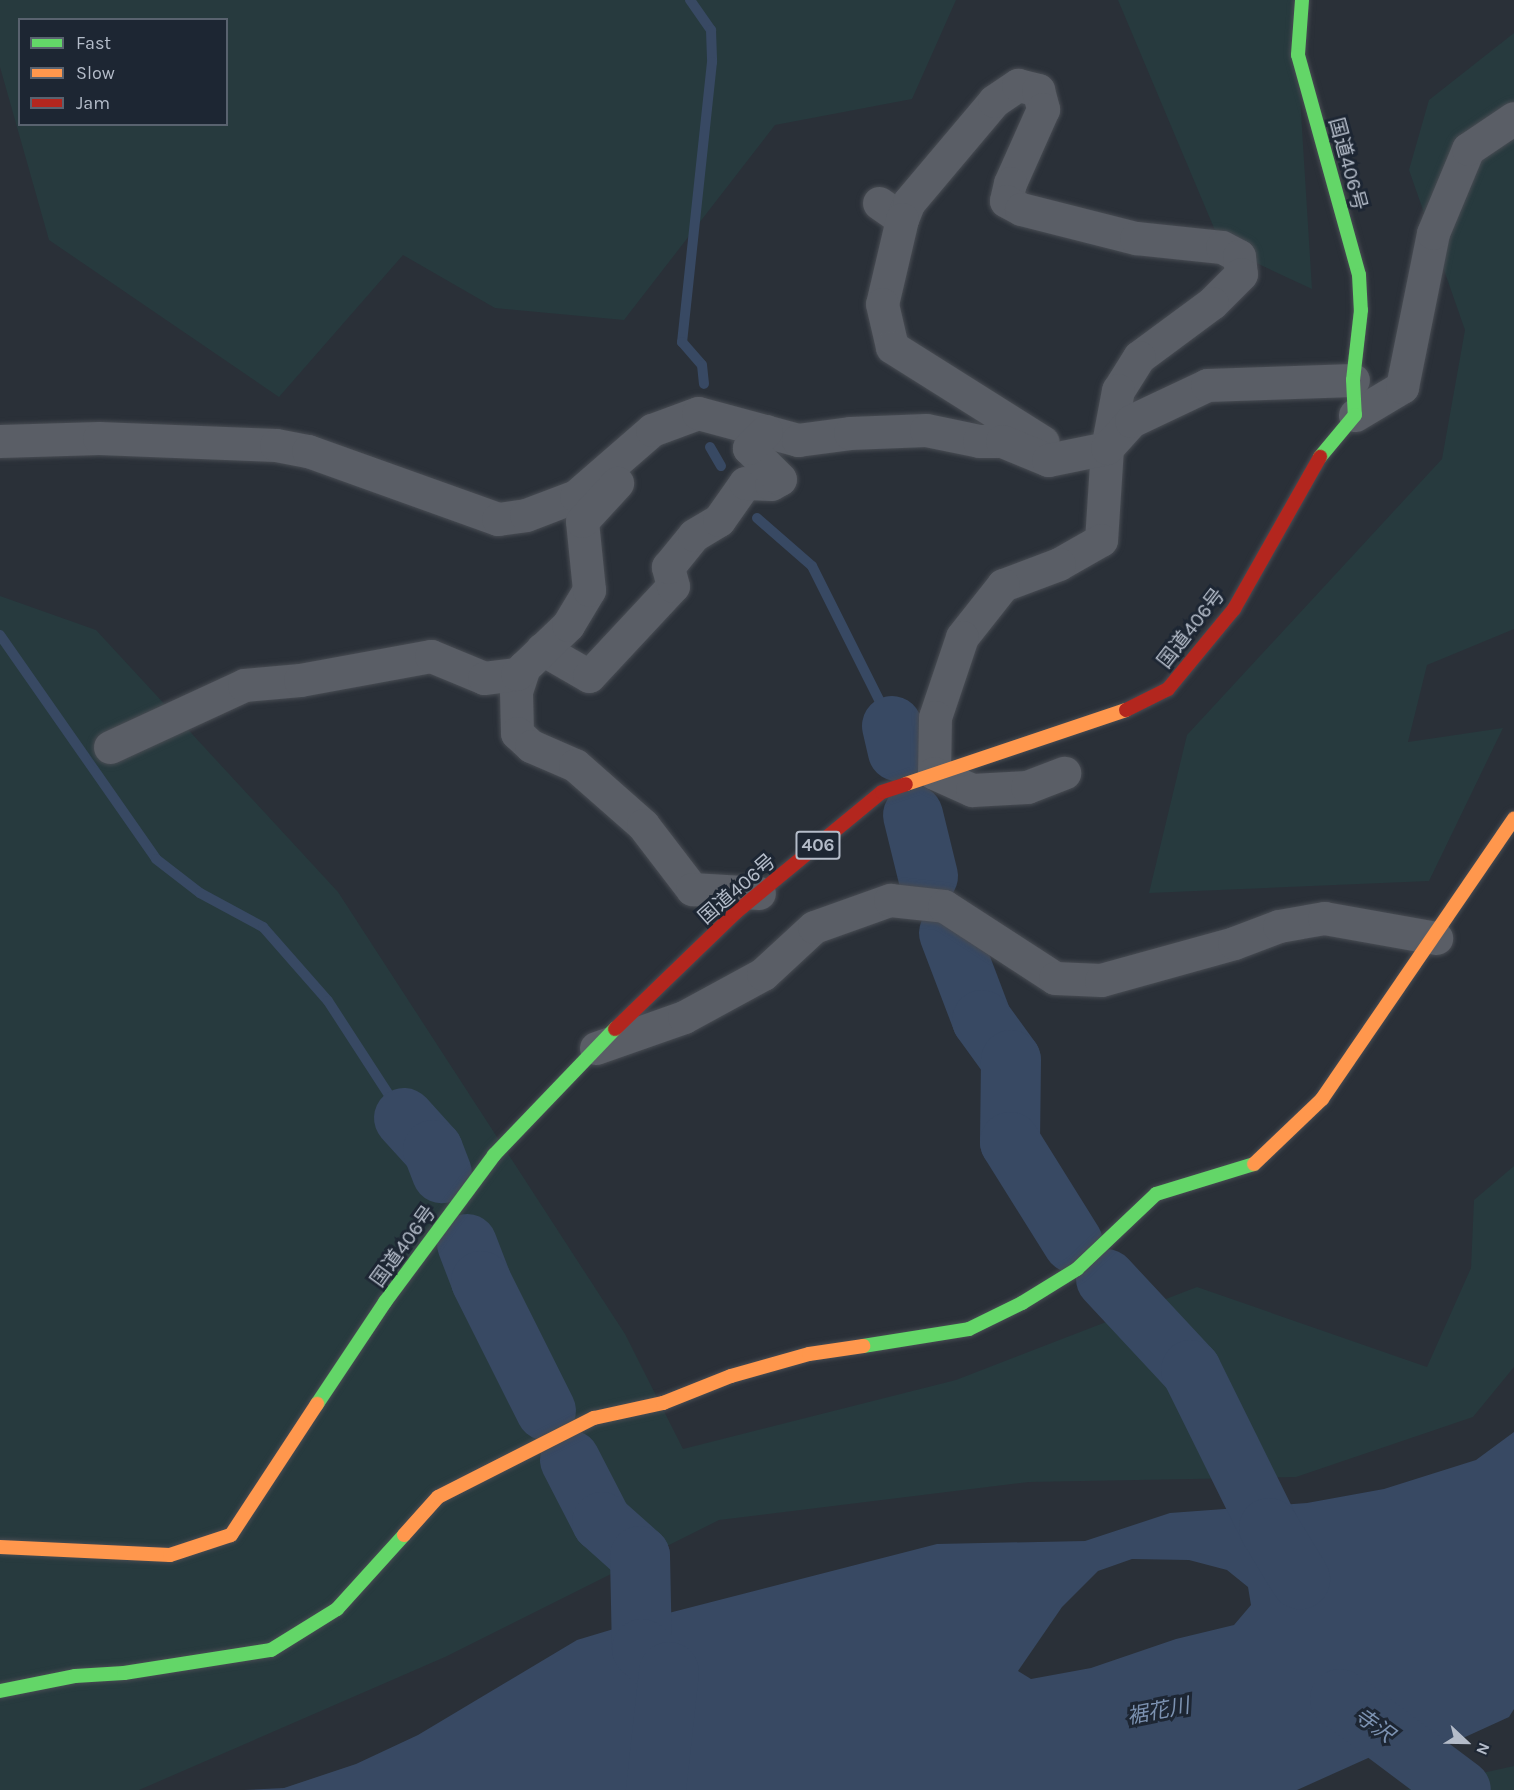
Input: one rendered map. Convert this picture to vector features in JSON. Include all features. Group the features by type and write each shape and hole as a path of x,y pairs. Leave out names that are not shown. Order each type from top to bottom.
{"main road":[{"name":"国道406号","path":"0,1547 170,1555 231,1535 385,1302 487,1164 596,1048 759,893 882,792 934,773 1106,719 1168,689 1234,609 1314,464 1355,415 1353,380 1361,310 1359,275 1298,55 1302,0"},
{"path":"0,1691 75,1676 124,1673 271,1650 337,1609 438,1497 594,1418 663,1403 731,1376 809,1354 969,1329 1022,1303 1077,1269 1156,1194 1257,1163 1322,1099 1436,938 1514,819"}],"street":[{"path":"1064,773 1027,787 972,790 934,773 935,717 962,637 1003,585 1059,564 1101,540 1107,448 1118,390 1139,357 1212,303 1241,274 1239,256 1221,247 1136,238 1021,209 1006,201 1010,183 1043,109 1038,90 1018,85 994,101 909,202 890,211 882,304 892,347 1066,456"},
{"path":"1355,415 1402,387 1433,233 1468,148 1514,118"},
{"path":"0,441 99,438 276,445 308,452 498,519 526,515 576,495 652,430 698,413 798,440 850,433 926,429 979,441 1002,441 1048,460 1107,448 1131,421 1208,385 1353,380"},
{"path":"533,658 590,676 673,586 668,567 694,535 719,520 745,483 771,484 780,479 749,448 766,431"},
{"path":"110,747 244,686 300,680 431,656 484,678 517,674 568,625 589,590 582,521 619,480 625,452"},
{"path":"533,658 516,692 517,733 531,746 575,765 643,825 692,889 759,893"},
{"path":"596,1048 684,1017 763,974 814,927 890,900 944,906 1055,978 1101,981 1234,943 1279,926 1324,918 1436,938"}],"green space":[{"path":"0,0 956,0 912,99 775,125 624,320 495,308 403,255 279,397 49,240 0,67"},
{"path":"1118,0 1294,0 1312,289 1222,247"},
{"path":"1514,33 1514,629 1427,665 1408,742 1503,728 1429,881 1149,893 1187,735 1442,459 1465,330 1409,170 1429,100"},
{"path":"0,596 96,630 338,892 625,1334 683,1449 956,1380 1197,1287 1427,1367 1471,1268 1474,1200 1514,1166 1514,1367 1473,1417 1296,1477 1029,1482 719,1520 445,1657 139,1790 0,1790"},
{"path":"1514,1766 1514,1790 1405,1790"}],"water":[{"name":"裾花川","path":"1514,1432 1514,1709 1509,1717 1463,1738 1377,1754 1297,1790 244,1790 284,1788 356,1764 418,1735 577,1640 657,1616 937,1544 1085,1541 1170,1513 1307,1503 1384,1489 1476,1460","holes":["1132,1559 1189,1560 1227,1570 1248,1587 1251,1605 1234,1625 1176,1639 1091,1668 1031,1679 1018,1671 1062,1607 1098,1571"]}],"waterway":[{"path":"690,0 711,30 712,62 682,342 702,365 704,384"},
{"path":"710,447 721,466"},
{"path":"757,518 812,566 892,726"},
{"path":"0,635 156,859 200,893 263,927 328,1001 404,1118"},
{"path":"892,726 898,751"},
{"path":"913,815 928,876"},
{"path":"949,933 982,1020 1011,1060 1010,1142 1073,1243"},
{"path":"404,1118 433,1150 442,1173"},
{"path":"467,1244 481,1281 546,1411"},
{"path":"1106,1279 1191,1370 1269,1528 1300,1579"},
{"path":"570,1460 602,1522 640,1556 642,1649 669,1672 656,1790"},
{"name":"寺沢","path":"1340,1699 1461,1790"}],"traffic: fast":[{"path":"1302,0 1298,55 1359,275 1361,310 1353,380 1355,415 1320,457"},
{"path":"317,1404 385,1302 494,1155 615,1029"},
{"path":"863,1346 969,1329 1022,1303 1077,1269 1156,1194 1254,1164"},
{"path":"0,1691 75,1676 124,1673 271,1650 337,1609 404,1535"}],"traffic: slow":[{"path":"906,784 1126,710"},
{"path":"1254,1164 1322,1099 1514,819"},
{"path":"404,1535 438,1497 594,1418 663,1403 731,1376 809,1354 863,1346"},
{"path":"0,1547 170,1555 231,1535 317,1404"}],"traffic: jam":[{"path":"1126,710 1168,689 1234,609 1320,457"},
{"path":"615,1029 735,913 882,792 906,784"}]}
